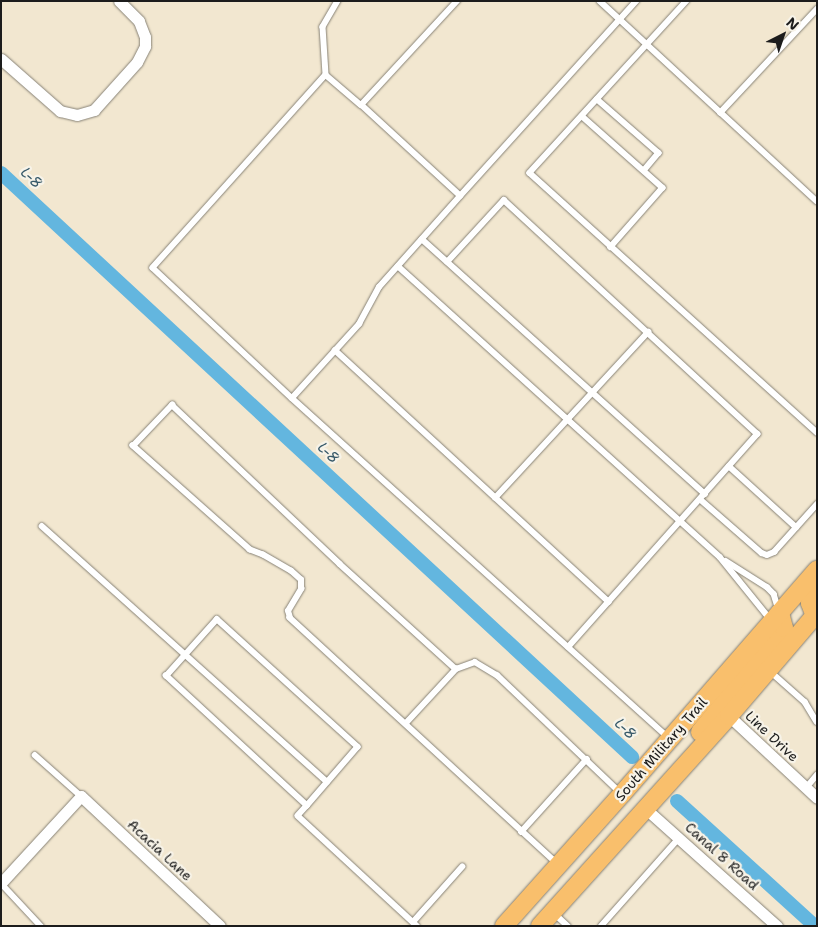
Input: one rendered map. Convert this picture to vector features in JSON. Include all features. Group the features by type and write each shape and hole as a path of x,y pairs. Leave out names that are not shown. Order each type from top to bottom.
{"main road":[{"name":"South Military Trail","path":"504,926 817,570"},
{"path":"816,616 810,603 817,588"},
{"name":"South Military Trail","path":"540,926 729,716 764,665 816,616"},
{"path":"695,755 700,732 764,665 784,628 776,617"}],"street":[{"path":"1,59 60,111 77,115 94,110 137,62 144,46 145,37 140,21 119,1"},
{"name":"Line Drive","path":"729,716 817,798"},
{"path":"1,883 81,796"},
{"name":"Acacia Lane","path":"81,796 220,926"},
{"name":"Canal 8 Road","path":"646,809 777,926"}],"lane":[{"path":"338,1 323,27 326,74 460,196"},
{"path":"361,105 457,1"},
{"path":"600,1 817,201"},
{"path":"292,398 359,324 379,287 636,1"},
{"path":"687,1 530,173 817,432"},
{"path":"720,113 817,9"},
{"path":"326,74 153,268 292,398 670,738"},
{"path":"597,99 660,153 644,171"},
{"path":"582,116 663,188 611,247"},
{"path":"447,262 504,200 758,434 569,647"},
{"path":"422,239 705,494"},
{"path":"398,266 720,557 776,617"},
{"path":"495,498 648,332"},
{"path":"335,350 609,602"},
{"path":"456,669 340,564 172,405 133,446 250,550 291,571 301,580 301,589 288,611 290,618 558,865"},
{"path":"729,466 796,527"},
{"path":"700,499 762,553 767,555 774,552 817,504"},
{"path":"42,526 327,782"},
{"path":"720,557 767,587 774,594 776,617"},
{"path":"307,806 166,676 217,619 358,747 327,782 307,806 298,816 415,924 462,867"},
{"path":"406,723 456,669 475,662 497,675 622,794"},
{"path":"764,665 805,702 817,722"},
{"path":"35,754 81,796"},
{"path":"521,832 587,759"},
{"path":"806,788 817,775"},
{"path":"601,926 679,838"},
{"path":"1,883 41,926"},
{"path":"552,912 568,926"}],"waterway":[{"name":"L-8","path":"1,173 632,757"},
{"name":"L-8","path":"677,801 815,926"}]}
